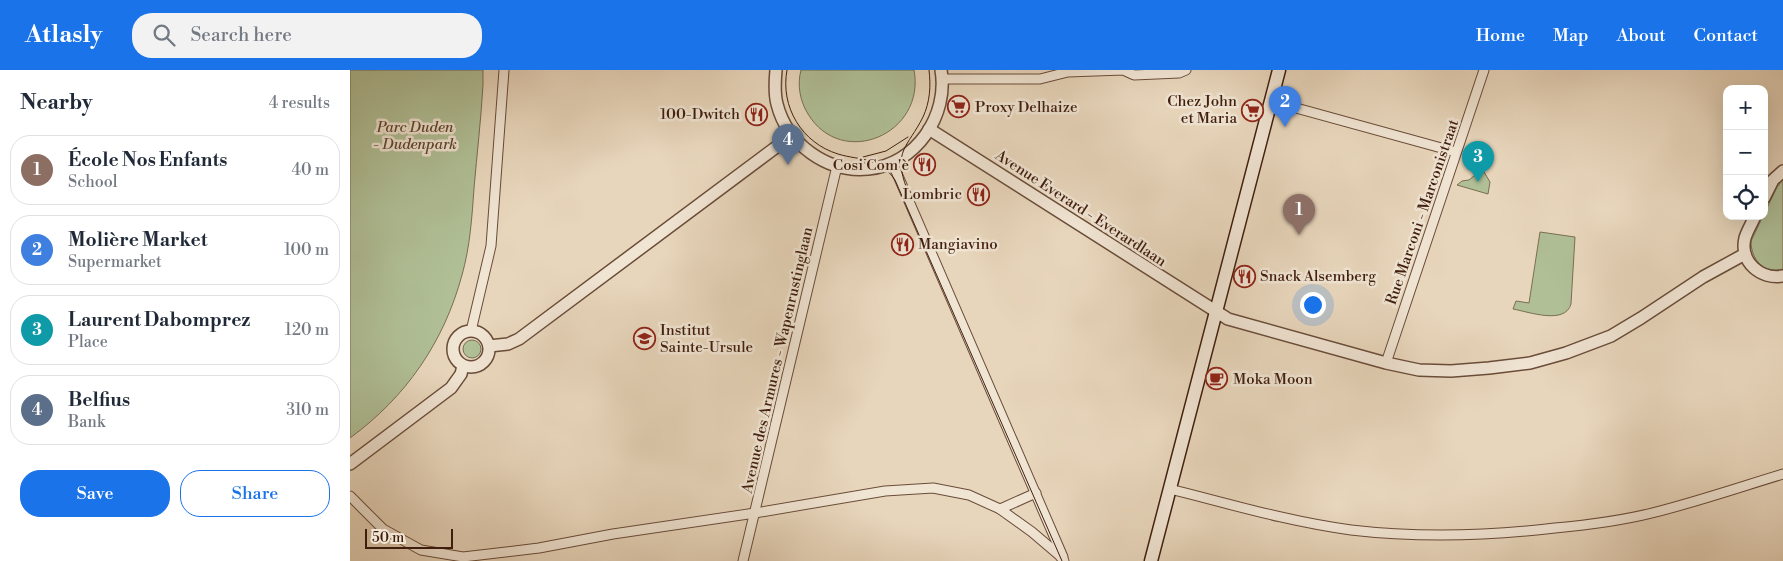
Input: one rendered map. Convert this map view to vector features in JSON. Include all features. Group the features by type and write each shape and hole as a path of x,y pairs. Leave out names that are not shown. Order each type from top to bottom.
{"main road":[{"path":"1151,561 1279,70"}],"street":[{"path":"471,331 491,246 504,70"},
{"path":"776,70 776,102 781,118 791,136 809,152 824,161 837,166 869,169 892,162 908,153 929,129 941,104 942,74 1040,79 1068,72 1122,70 1134,74 1179,73 1186,70"},
{"name":"Rue Marconi - Marconistraat","path":"1386,363 1484,70"},
{"path":"1272,101 1456,152"},
{"name":"Avenue Everard - Everardlaan","path":"929,129 1228,318 1386,363 1419,370 1451,371 1489,368 1530,363 1566,353 1611,336 1703,277 1745,254"},
{"path":"489,346 508,344 519,339 791,136"},
{"path":"892,162 1065,561"},
{"name":"Avenue des Armures - Wapenrustinglaan","path":"744,561 837,166"},
{"path":"1768,190 1773,180 1783,172"},
{"path":"1753,220 1745,239 1745,254 1748,262 1760,274 1773,277 1783,276"},
{"path":"471,331 480,334 489,346 487,357 480,365 474,367 463,366 453,354 453,345 456,338 463,333 471,331"},
{"path":"350,464 451,388 461,374 463,366"},
{"path":"1170,489 1300,520 1349,529 1385,533 1510,533 1626,519 1653,513 1783,474"},
{"path":"350,496 383,529 421,550 462,557 539,548 613,534 885,491 933,488 969,495 1000,509 1032,532 1065,561"},
{"path":"1000,509 1036,493"}],"green space":[{"name":"Parc Duden - Dudenpark","path":"350,70 483,70 483,85 470,232 465,264 454,300 445,323 433,345 405,386 389,405 350,438"},
{"path":"801,70 914,70 914,93 907,112 895,127 878,137 860,142 841,140 823,131 808,114 800,93 799,81"},
{"path":"1480,171 1484,172 1490,182 1488,194 1457,185 1462,181 1469,180"},
{"path":"1783,180 1783,269 1776,270 1765,267 1756,260 1751,241 1761,220 1768,220 1768,206 1777,187"},
{"path":"1540,232 1575,237 1571,304 1562,314 1554,316 1513,309 1516,301 1529,303"},
{"path":"472,340 479,342 481,349 479,356 472,358 465,356 463,349 465,342"}],"tram line":[{"path":"787,70 787,97 796,122 804,132 825,149 876,163 889,172 895,180 1062,561"},
{"path":"907,189 901,166 902,157 907,143 923,117 929,100 929,70"},
{"path":"863,157 886,151 908,137"}],"place":[{"name":"Proxy Delhaize","path":"959,107"},
{"name":"Chez John et Maria","path":"1253,110"},
{"name":"100-Dwitch","path":"756,114"},
{"name":"Molière Market","path":"1285,127"},
{"name":"Belfius","path":"788,165"},
{"name":"Cosi Com'è","path":"925,165"},
{"name":"Laurent Dabomprez","path":"1478,182"},
{"name":"Lombric","path":"978,194"},
{"name":"École Nos Enfants","path":"1299,235"},
{"name":"Mangiavino","path":"902,244"},
{"name":"Snack Alsemberg","path":"1244,276"},
{"name":"Institut Sainte-Ursule","path":"644,339"},
{"name":"Moka Moon","path":"1217,379"}]}
